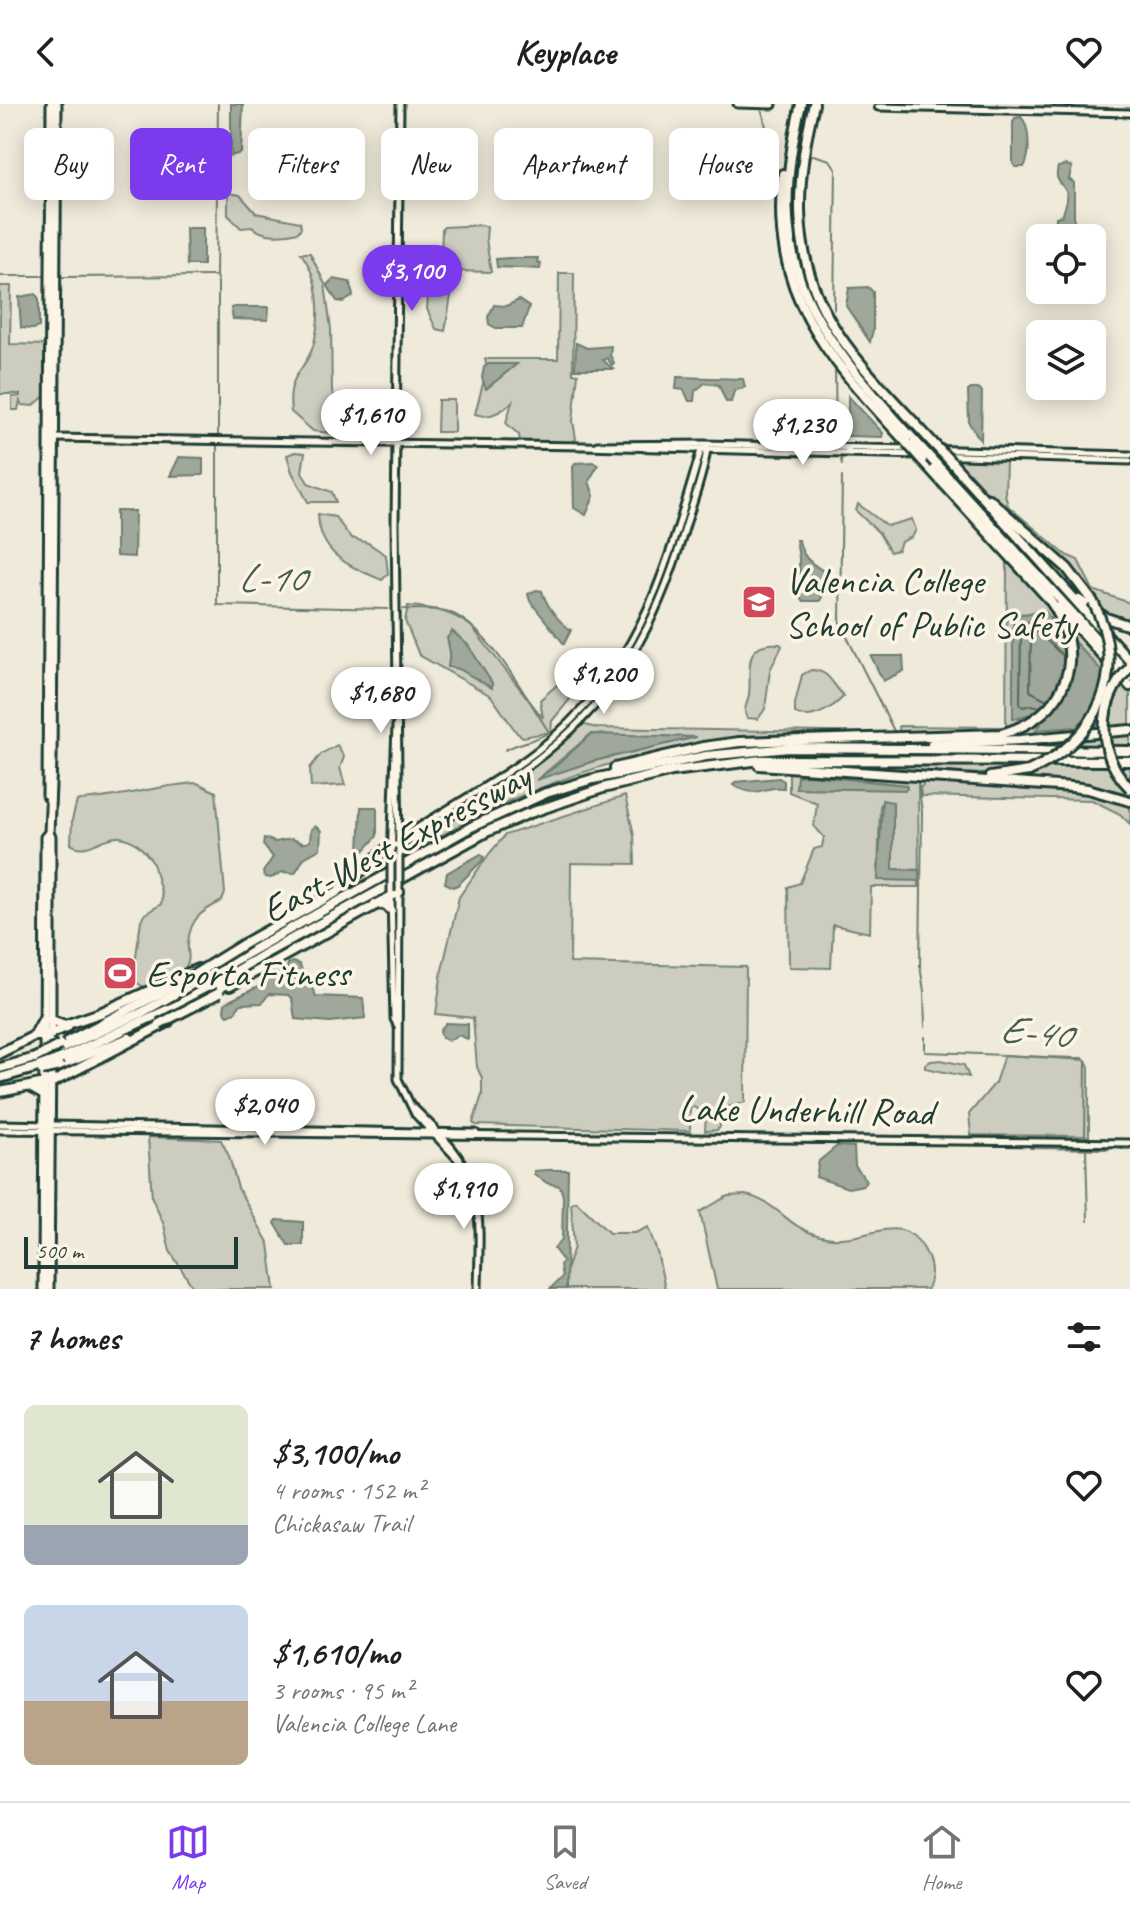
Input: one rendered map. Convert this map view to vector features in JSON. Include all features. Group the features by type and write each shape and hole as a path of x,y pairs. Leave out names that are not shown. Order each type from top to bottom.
{"highway":[{"path":"801,104 787,178 788,225 796,270 823,331 922,460 1130,686"},
{"path":"814,104 800,169 801,232 807,266 828,317 841,337 958,472 1130,661"},
{"path":"910,444 935,463 1130,676"},
{"path":"881,773 988,777 1029,771 1053,760 1071,746 1089,725 1099,707 1107,679 1108,644 1093,602 1067,568 958,472"},
{"path":"546,793 649,758 703,747 767,740 977,736 1020,729 1051,707 1066,679 1070,653 1062,619 1033,581"},
{"path":"1063,588 1106,618 1130,626"},
{"path":"1130,667 1113,690 1104,726 1109,756 1119,776 1130,788"},
{"path":"847,749 1020,740 1130,730"},
{"name":"East-West Expressway","path":"51,1044 119,1025 471,827 546,793 634,769 706,756 789,748 1130,751"},
{"name":"East-West Expressway","path":"0,1080 35,1066 51,1044 176,1006 453,849 527,814 603,788 672,771 722,763 798,758 1130,761"},
{"path":"722,763 1088,789 1130,801"},
{"path":"0,1053 51,1044 184,981 337,892 397,846"},
{"path":"51,1044 91,1055 219,993 395,892"},
{"path":"374,904 383,904 391,910"},
{"path":"51,1044 47,1019 65,1025 100,1013 231,954 272,939"},
{"path":"0,1092 48,1082 145,1036 256,963 266,953"},
{"path":"35,1066 51,1044 100,1013"},
{"name":"East-West Expressway","path":"0,1068 35,1066"},
{"path":"25,1087 35,1088 44,1095"}],"main road":[{"path":"53,336 54,104"},
{"path":"45,1289 44,1209 51,1044 47,1019 47,966 51,837 48,533 56,246 52,233"},
{"path":"50,640 54,541 51,438"},
{"path":"48,533 54,541"},
{"path":"50,720 47,796 51,797"},
{"path":"47,1019 51,977 44,954 45,837 49,833"},
{"path":"45,1289 50,1226 44,1095 48,1082"},
{"path":"44,1209 50,1226"},
{"path":"44,1234 49,1256"}],"street":[{"path":"400,104 396,443 397,1075 421,1120 456,1151 467,1169 478,1209 478,1289"},
{"path":"737,104 773,105"},
{"path":"878,107 1130,113"},
{"path":"51,438 1130,458"},
{"path":"584,446 686,451 705,448 910,444 1130,458"},
{"path":"886,454 910,444"},
{"path":"397,1025 394,1019 391,910 395,892 391,859 397,846 414,830 535,753 598,693 636,635 659,589 695,470 705,448"},
{"path":"397,846 544,754 611,687 643,639 661,601 705,448"},
{"path":"686,451 693,457 695,470"},
{"path":"397,846 398,720"},
{"path":"399,824 404,830 414,830"},
{"path":"411,1105 467,1169"},
{"path":"416,1130 421,1120"},
{"name":"Lake Underhill Road","path":"0,1127 416,1130 462,1137 481,1134"},
{"path":"280,1133 292,1128"},
{"name":"Lake Underhill Road","path":"200,1129 320,1134 1130,1143"},
{"path":"320,1134 331,1129"},
{"path":"456,1151 455,1143 462,1137"}],"shaded area":[{"path":"232,194 240,195 256,213 300,222 301,228 298,232 280,235 262,233 252,227 241,228 228,215 228,200 232,200"},
{"path":"444,227 487,227 491,272 416,270 417,261 441,258"},
{"path":"301,253 310,253 325,284 331,329 332,391 341,413 341,430 337,434 313,431 291,412 294,380 311,353 318,320 312,273"},
{"path":"559,273 574,273 573,373 578,374 573,421 576,439 572,442 520,442 519,435 506,423 512,402 495,414 475,414 487,368 485,359 558,359"},
{"path":"0,286 11,286 10,344 47,345 46,395 33,406 22,405 20,401 18,410 12,410 12,397 20,394 0,394"},
{"path":"431,294 451,296 445,331 436,329 427,309"},
{"path":"438,400 454,400 454,432 437,432"},
{"path":"305,453 302,472 308,483 332,492 336,502 308,502 287,455"},
{"path":"954,458 1006,461 1005,494 1008,506 1066,555 1078,560 1093,590 1130,603 1130,625 1089,606 1076,594 1005,518 1095,600 1074,572 1001,506"},
{"path":"858,504 887,526 912,519 916,530 912,537 901,542 898,550 890,552 879,533 856,511"},
{"path":"318,514 335,517 351,538 368,543 386,555 388,574 382,580 338,557 324,540"},
{"path":"1010,561 1130,688 1130,727 993,739 1023,731 1035,723 994,731 900,736 899,726 1006,727 1007,562","holes":["1038,610 1053,620 1088,722 1081,722 1077,727 1037,728 1041,722 1034,713 1017,719 1015,613 1027,614"]},
{"path":"408,606 441,611 471,626 543,718 540,700 559,683 570,685 571,698 552,721 551,732 523,737 491,696 419,655 405,621"},
{"path":"767,644 782,646 770,670 765,709 758,719 747,718 745,709 753,652"},
{"path":"811,670 827,675 844,696 815,715 801,715 795,713 795,704 802,675"},
{"path":"582,724 596,728 886,733 886,736 739,738 679,747 619,762 561,780 504,803 402,858 402,852 410,844 522,774","holes":["591,734 692,738 594,761 539,778"]},
{"path":"1130,733 1130,748 944,747 1040,742"},
{"path":"337,745 344,757 340,768 345,785 311,787 310,768 321,754"},
{"path":"791,764 1130,766 1130,824 1120,814 1092,800 921,796 923,783 918,782 919,870 893,869 893,802 880,804 878,880 919,880 919,887 871,887 870,933 833,925 831,968 789,967 788,887 800,883 814,849 822,847 824,837 814,826 817,803 789,792 789,770 966,785 1030,781 1031,773 984,774","holes":["808,775 906,785 907,789 796,788"]},
{"path":"197,783 216,792 225,893 222,901 194,921 189,934 189,960 182,971 145,988 136,982 135,963 141,920 162,900 153,864 145,852 123,837 113,837 88,847 71,844 72,820 77,801"},
{"path":"625,796 634,835 635,864 571,863 570,963 746,967 745,1102 720,1112 720,1127 717,1130 705,1131 706,1115 694,1107 690,1108 690,1131 476,1125 473,1123 482,1095 482,1078 477,1067 473,1018 436,1014 442,970 459,897 505,835"},
{"path":"1004,1055 1086,1060 1089,1067 1089,1136 971,1135 969,1114 995,1083"},
{"path":"931,1061 964,1065 969,1077 925,1068 925,1064"},
{"path":"148,1137 221,1140 238,1188 269,1244 275,1289 194,1289 170,1251 164,1225 152,1198"},
{"path":"745,1195 765,1202 804,1230 823,1236 846,1238 892,1229 910,1234 919,1241 930,1262 931,1276 927,1289 717,1289 700,1212 728,1196"},
{"path":"576,1201 609,1233 635,1233 648,1227 665,1289 567,1289 562,1282 574,1247 571,1203"}],"water":[{"path":"231,104 243,104 241,153 232,156 232,128"},
{"path":"1021,117 1028,133 1028,148 1024,167 1016,167 1013,164 1013,122"},
{"path":"1058,167 1072,167 1069,179 1074,183 1074,224 1056,224 1056,217 1063,215 1067,201 1065,189 1058,179"},
{"path":"186,228 203,228 203,265 187,265"},
{"path":"538,258 540,269 497,267 496,259"},
{"path":"333,279 350,282 353,296 344,302 337,301 327,285"},
{"path":"868,287 873,292 870,342 846,306 849,288"},
{"path":"36,294 39,299 39,327 21,328 19,297"},
{"path":"519,300 529,307 522,328 496,328 489,324 488,317 494,305 506,306"},
{"path":"269,307 268,320 233,319 231,308"},
{"path":"576,343 587,348 611,346 610,355 614,363 612,365 607,358 603,360 613,369 575,369"},
{"path":"489,364 517,364 486,389 482,378 484,367"},
{"path":"677,377 743,379 745,387 734,391 731,402 726,402 719,385 705,383 695,391 694,401 689,401 684,390 676,389"},
{"path":"968,391 982,392 981,441 969,423"},
{"path":"848,396 883,433 882,437 848,436"},
{"path":"179,457 203,458 203,475 170,476"},
{"path":"593,462 598,465 589,481 594,496 586,515 574,508 573,466 575,463"},
{"path":"116,511 135,511 134,557 116,556"},
{"path":"796,540 799,540 808,559 825,572 824,593 820,601 803,601 799,597"},
{"path":"542,591 553,612 571,630 564,644 530,601 528,594"},
{"path":"1045,611 1056,627 1061,628 1103,672 1101,725 1081,722 1077,727 1036,730 1041,724 1034,713 1013,719 1013,615"},
{"path":"452,631 468,645 492,683 492,688 459,669 448,667 450,652 447,638"},
{"path":"871,656 903,656 904,671 883,681"},
{"path":"591,734 697,737 594,761 536,780"},
{"path":"797,776 907,787 905,790 796,788"},
{"path":"779,778 784,781 784,788 756,792 733,785 735,782"},
{"path":"882,800 893,802 893,869 919,870 919,881 878,880"},
{"path":"361,807 377,809 377,836 362,853 359,851"},
{"path":"315,826 321,831 320,849 304,858 295,873 282,872 271,878 265,877 263,872 273,857 263,845 264,838 275,842 291,839 305,843 310,841 311,829"},
{"path":"481,854 483,860 458,885 453,887 445,883 447,873"},
{"path":"288,964 299,964 316,996 363,998 365,1018 330,1022 295,1019 292,999 288,995 269,994 262,1003 241,1004 228,1015 224,1011 225,1003 260,986 262,977 275,973 284,976"},
{"path":"446,1023 468,1024 468,1039 458,1035 449,1040 442,1038 440,1031"},
{"path":"837,1146 854,1147 855,1166 866,1180 863,1185 848,1188 816,1177 819,1161"},
{"path":"568,1170 566,1289 550,1289 562,1277 560,1265 563,1261 554,1249 562,1239 563,1196 560,1186 547,1183 534,1171"},
{"path":"277,1220 303,1222 303,1245 288,1245 275,1223"}],"waterway":[{"path":"218,104 218,436"},
{"name":"E-40","path":"762,111 766,128"},
{"name":"E-40","path":"813,155 830,160 836,169 834,309"},
{"path":"401,257 401,299"},
{"path":"0,276 45,276"},
{"path":"63,277 214,276"},
{"name":"E-40","path":"835,367 836,442"},
{"path":"400,402 400,435"},
{"path":"391,410 391,433"},
{"name":"L-10","path":"217,445 217,605 388,609"},
{"name":"E-40","path":"841,459 842,465"},
{"name":"E-40","path":"842,477 840,623 895,733"},
{"name":"L-10","path":"403,609 441,610 461,618 476,630 504,663 549,732 505,750"},
{"name":"E-40","path":"918,781 922,812 920,966 925,1027"},
{"name":"E-40","path":"925,1037 925,1052 1083,1058 1086,1062 1085,1136"},
{"path":"1030,1148 1109,1149"},
{"path":"1086,1149 1088,1221"},
{"path":"1121,1149 1130,1149"}],"place":[{"name":"Valencia College School of Public Safety","path":"759,602"},
{"name":"Esporta Fitness","path":"120,973"}]}
